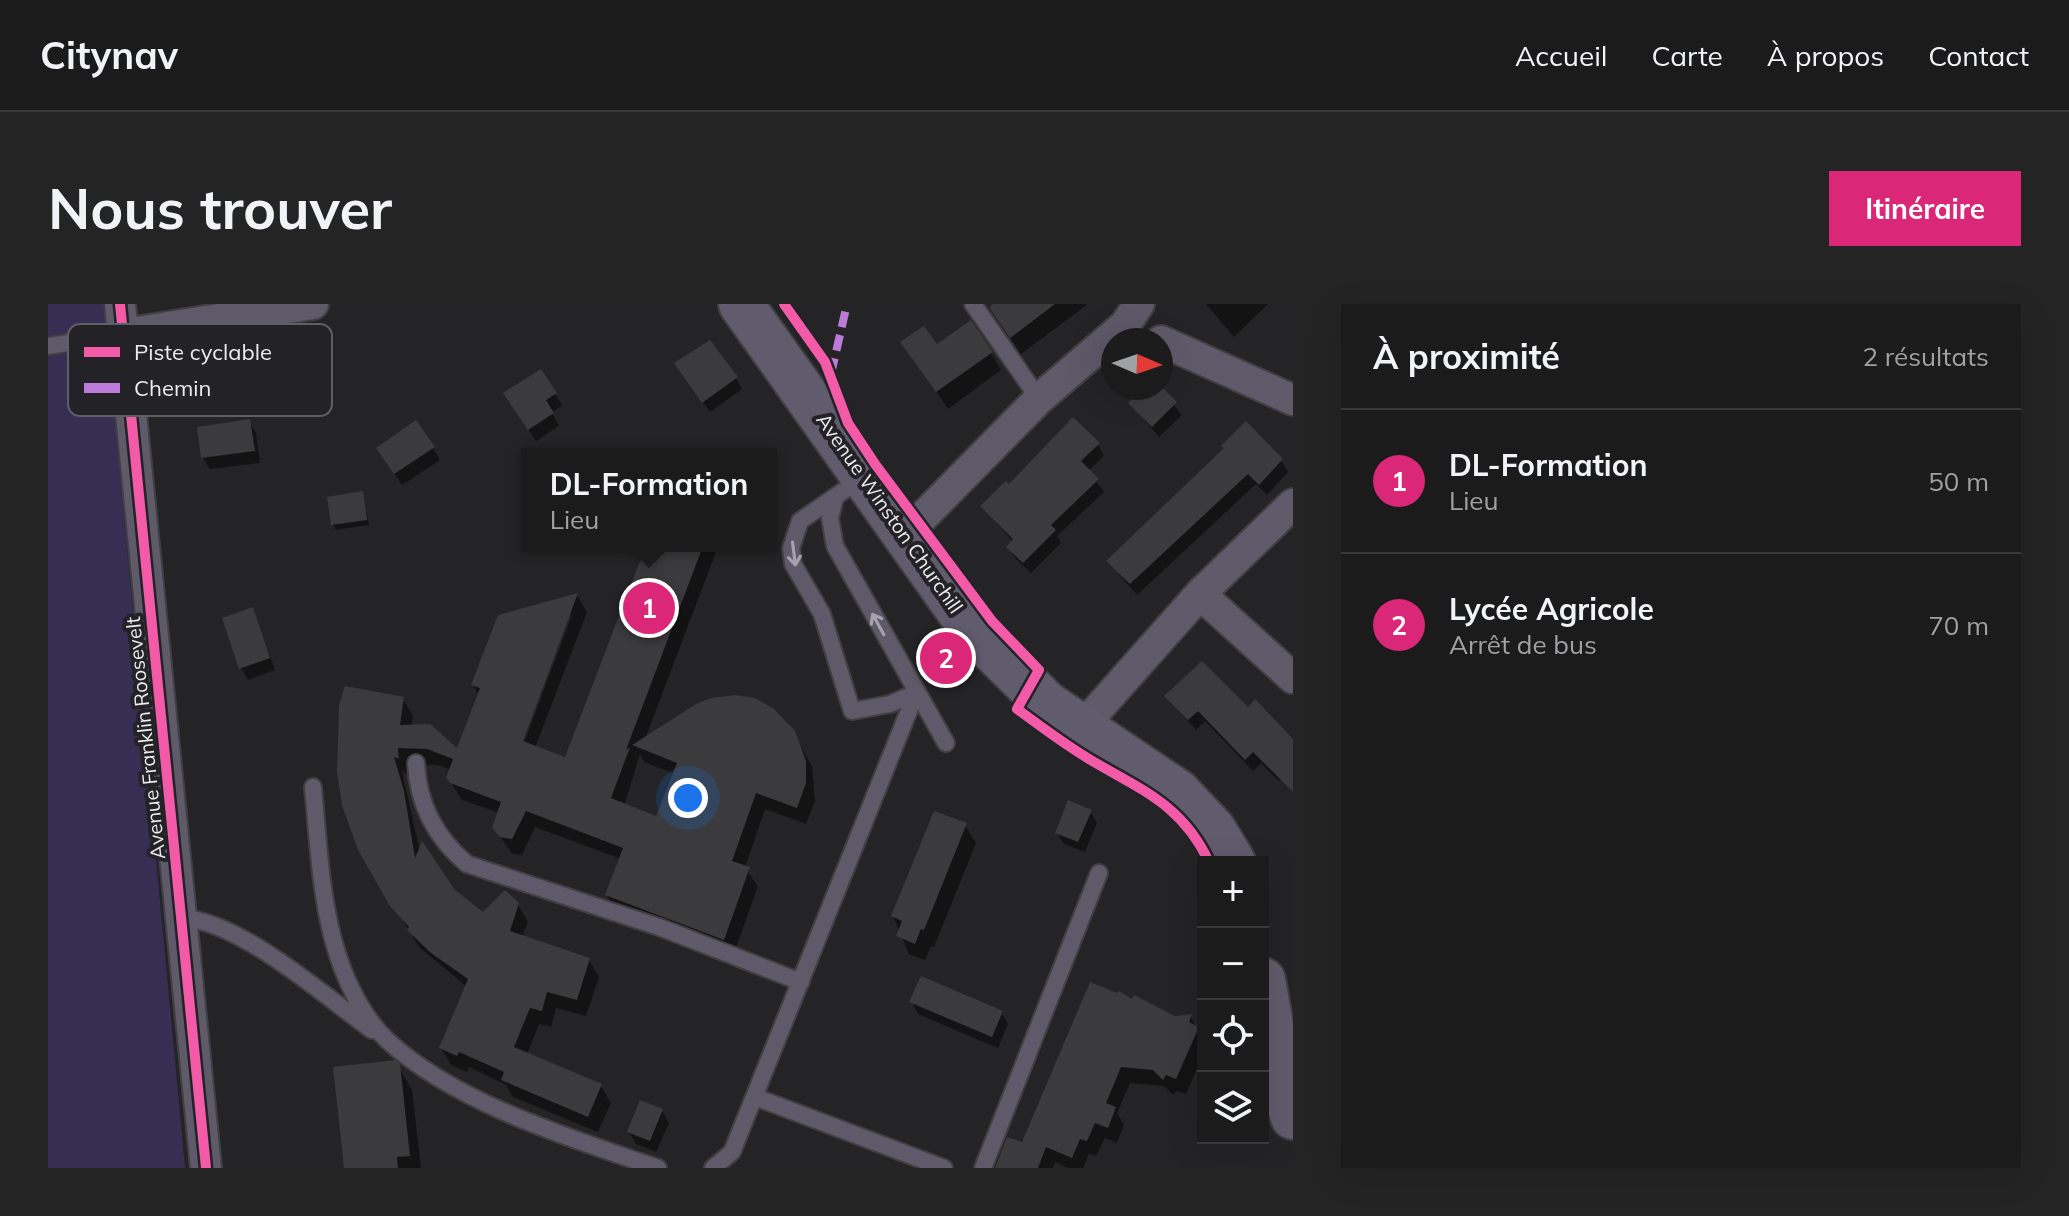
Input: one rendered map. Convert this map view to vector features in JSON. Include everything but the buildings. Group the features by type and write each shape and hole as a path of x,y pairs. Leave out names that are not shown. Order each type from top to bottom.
{"main road":[{"name":"Avenue Winston Churchill","path":"741,304 850,487 905,535 974,632 1014,674 1081,728 1178,792 1213,829 1229,856"},
{"path":"1266,1000 1281,1083 1293,1117"}],"street":[{"name":"Avenue Franklin Roosevelt","path":"120,304 123,324"},
{"path":"187,324 313,304"},
{"path":"905,535 1039,399 1132,314 1147,328"},
{"path":"1173,346 1293,400"},
{"name":"Avenue Franklin Roosevelt","path":"132,416 206,1168"},
{"path":"1081,728 1200,594 1293,504"},
{"path":"1200,594 1293,678"}],"lane":[{"path":"973,304 1039,399"},
{"path":"48,346 68,343"},
{"path":"850,487 800,521 791,548 793,564 822,614 852,711 890,704 916,693"},
{"path":"850,487 830,518 835,546 946,743"},
{"path":"713,1168 732,1152 916,693"},
{"path":"416,763 421,802 447,847 467,864 659,927 801,982"},
{"path":"313,787 324,895 333,941 361,1005 387,1040"},
{"path":"983,1168 1099,873"},
{"path":"181,918 198,919 239,936 460,1090 612,1161 658,1168"},
{"path":"755,1097 944,1168"}],"shaded area":[{"path":"48,304 104,304 106,324 68,324 68,416 114,416 185,1168 48,1168"}],"marked path":[{"path":"831,374 847,304"}],"cycle path":[{"path":"120,304 122,324"},
{"path":"784,304 825,362 848,423 875,464 992,621 1039,670 1017,709 1052,735 1158,800 1186,826 1206,856"},
{"path":"131,416 206,1168"}],"place":[{"name":"DL-Formation","path":"649,608"},
{"name":"Lycée Agricole","path":"946,658"}]}
